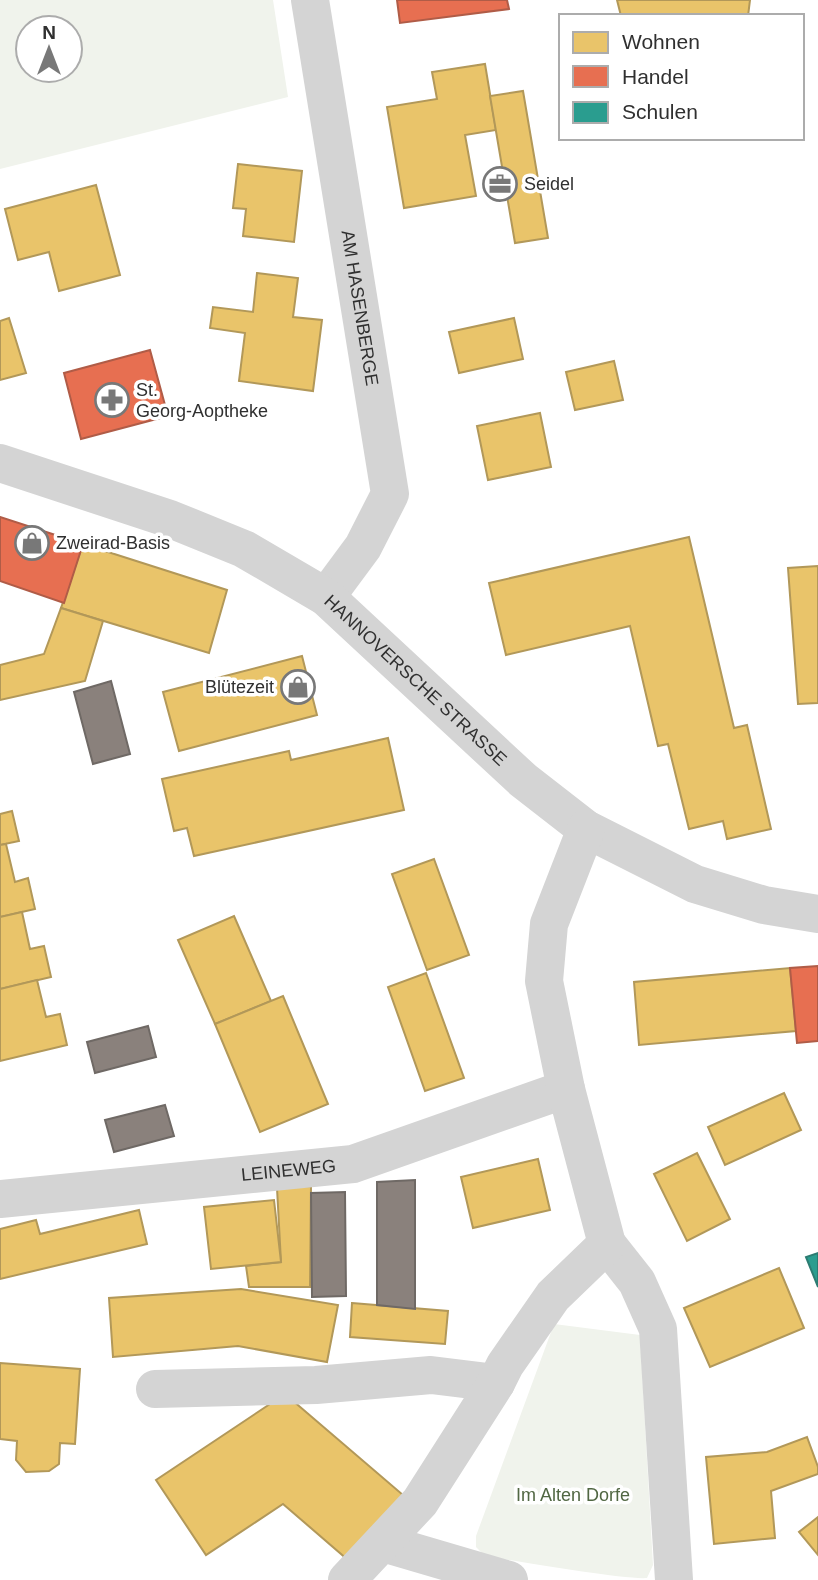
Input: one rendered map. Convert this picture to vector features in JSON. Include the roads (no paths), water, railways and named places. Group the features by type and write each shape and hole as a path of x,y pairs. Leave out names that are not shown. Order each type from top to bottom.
{"street":[{"name":"AM HASENBERGE","path":"310,0 390,494 363,547 326,597"},
{"name":"HANNOVERSCHE STRASSE","path":"0,463 159,515 244,549 326,597 523,780 586,829 695,884 764,905 818,914"},
{"path":"586,829 548,923 544,981 566,1089 607,1244 637,1282 658,1329 674,1580"},
{"name":"LEINEWEG","path":"0,1199 353,1164 566,1089"},
{"path":"347,1580 420,1502 496,1384 505,1365 553,1296 607,1244"},
{"path":"155,1389 316,1385 431,1374 496,1384"},
{"path":"383,1543 509,1580"}],"place":[{"name":"Seidel","path":"500,184"},
{"name":"St. Georg-Aoptheke","path":"112,400"},
{"name":"Zweirad-Basis","path":"32,543"},
{"name":"Blütezeit","path":"298,687"}],"park label":[{"name":"Im Alten Dorfe","path":"573,1495"}]}
